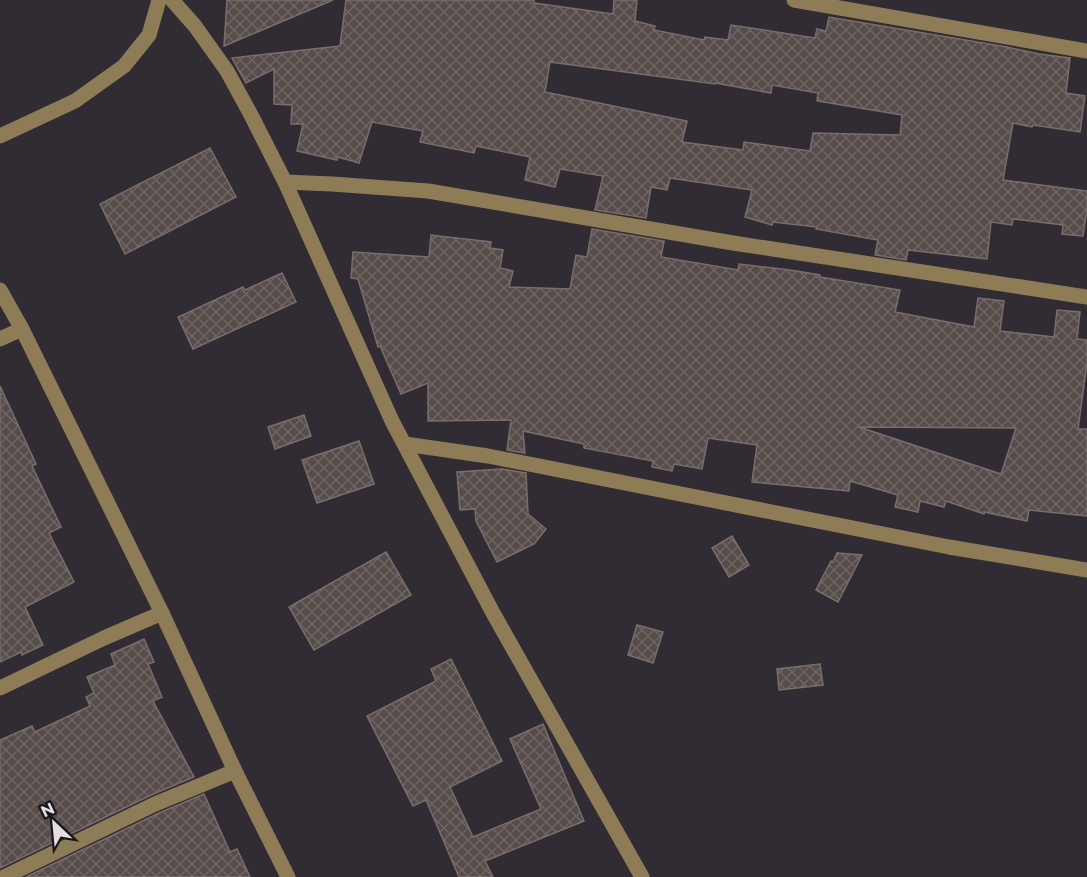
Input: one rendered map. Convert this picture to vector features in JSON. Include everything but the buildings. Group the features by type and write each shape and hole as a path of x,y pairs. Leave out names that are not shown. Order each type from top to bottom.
{"street":[{"path":"0,136 75,101 124,66 149,35 159,0"},
{"path":"172,0 195,26 227,71 251,115 285,182 392,421 498,623 642,877"},
{"path":"794,0 1087,51"},
{"path":"285,182 428,191 733,243 1087,297"},
{"path":"0,290 22,329 162,613 235,771 288,877"},
{"path":"0,339 22,329"},
{"path":"405,444 488,456 949,547 1087,570"},
{"path":"0,688 162,613"},
{"path":"4,877 155,804 235,771"}]}
